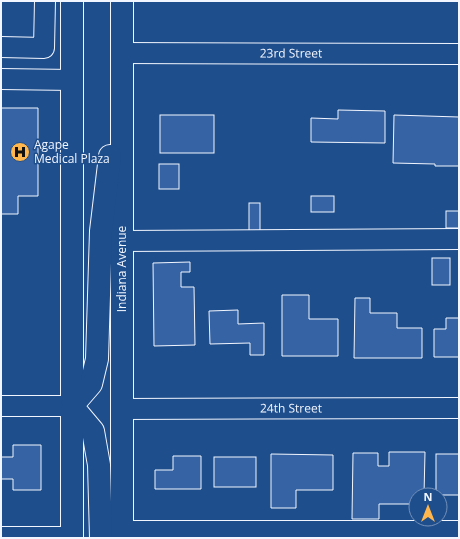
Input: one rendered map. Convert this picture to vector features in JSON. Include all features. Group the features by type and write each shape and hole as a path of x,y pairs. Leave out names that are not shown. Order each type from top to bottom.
{"main road":[{"path":"72,1 72,538"},
{"name":"Indiana Avenue","path":"122,1 122,534"},
{"path":"72,406 91,384 97,358 101,231 122,54"},
{"path":"72,406 93,431 100,465 101,538"}],"street":[{"path":"1,47 44,48 45,1"},
{"name":"23rd Street","path":"122,54 459,54"},
{"path":"1,79 72,80"},
{"path":"122,240 459,239"},
{"path":"1,406 72,406"},
{"name":"24th Street","path":"122,409 459,408"},
{"path":"122,534 459,531"},
{"path":"1,537 72,538"}],"building":[{"name":"Agape Medical Plaza","path":"1,108 38,108 38,196 18,196 18,214 1,214"},
{"path":"338,110 385,111 385,143 311,142 311,118 338,119"},
{"path":"160,115 214,115 214,153 160,153"},
{"path":"394,115 459,117 459,166 393,163"},
{"path":"159,164 179,164 179,189 159,189"},
{"path":"311,196 334,196 334,212 311,212"},
{"path":"249,203 260,203 260,233 249,233"},
{"path":"446,211 459,211 459,228 446,228"},
{"path":"432,258 450,258 450,285 432,285"},
{"path":"190,262 190,272 181,272 181,287 194,287 195,345 154,346 153,263"},
{"path":"282,295 309,295 309,319 338,319 338,356 282,356"},
{"path":"355,298 370,298 370,313 397,313 397,328 422,328 422,358 354,358"},
{"path":"238,310 238,324 264,323 264,355 250,355 250,343 210,344 209,311"},
{"path":"446,318 459,318 459,357 434,357 434,329 446,329"},
{"path":"13,445 41,445 41,490 13,490 13,479 1,479 1,457 13,457"},
{"path":"389,452 425,452 424,487 408,487 408,504 379,504 379,519 352,519 353,453 378,453 378,466 389,466"},
{"path":"271,454 333,455 333,490 296,490 296,508 271,508"},
{"path":"436,454 459,454 459,495 448,495 448,487 436,487"},
{"path":"173,456 201,456 201,489 155,489 155,470 173,470"},
{"path":"214,457 256,457 256,487 214,487"}],"place":[{"name":"Agape Medical Plaza","path":"20,152"}]}
